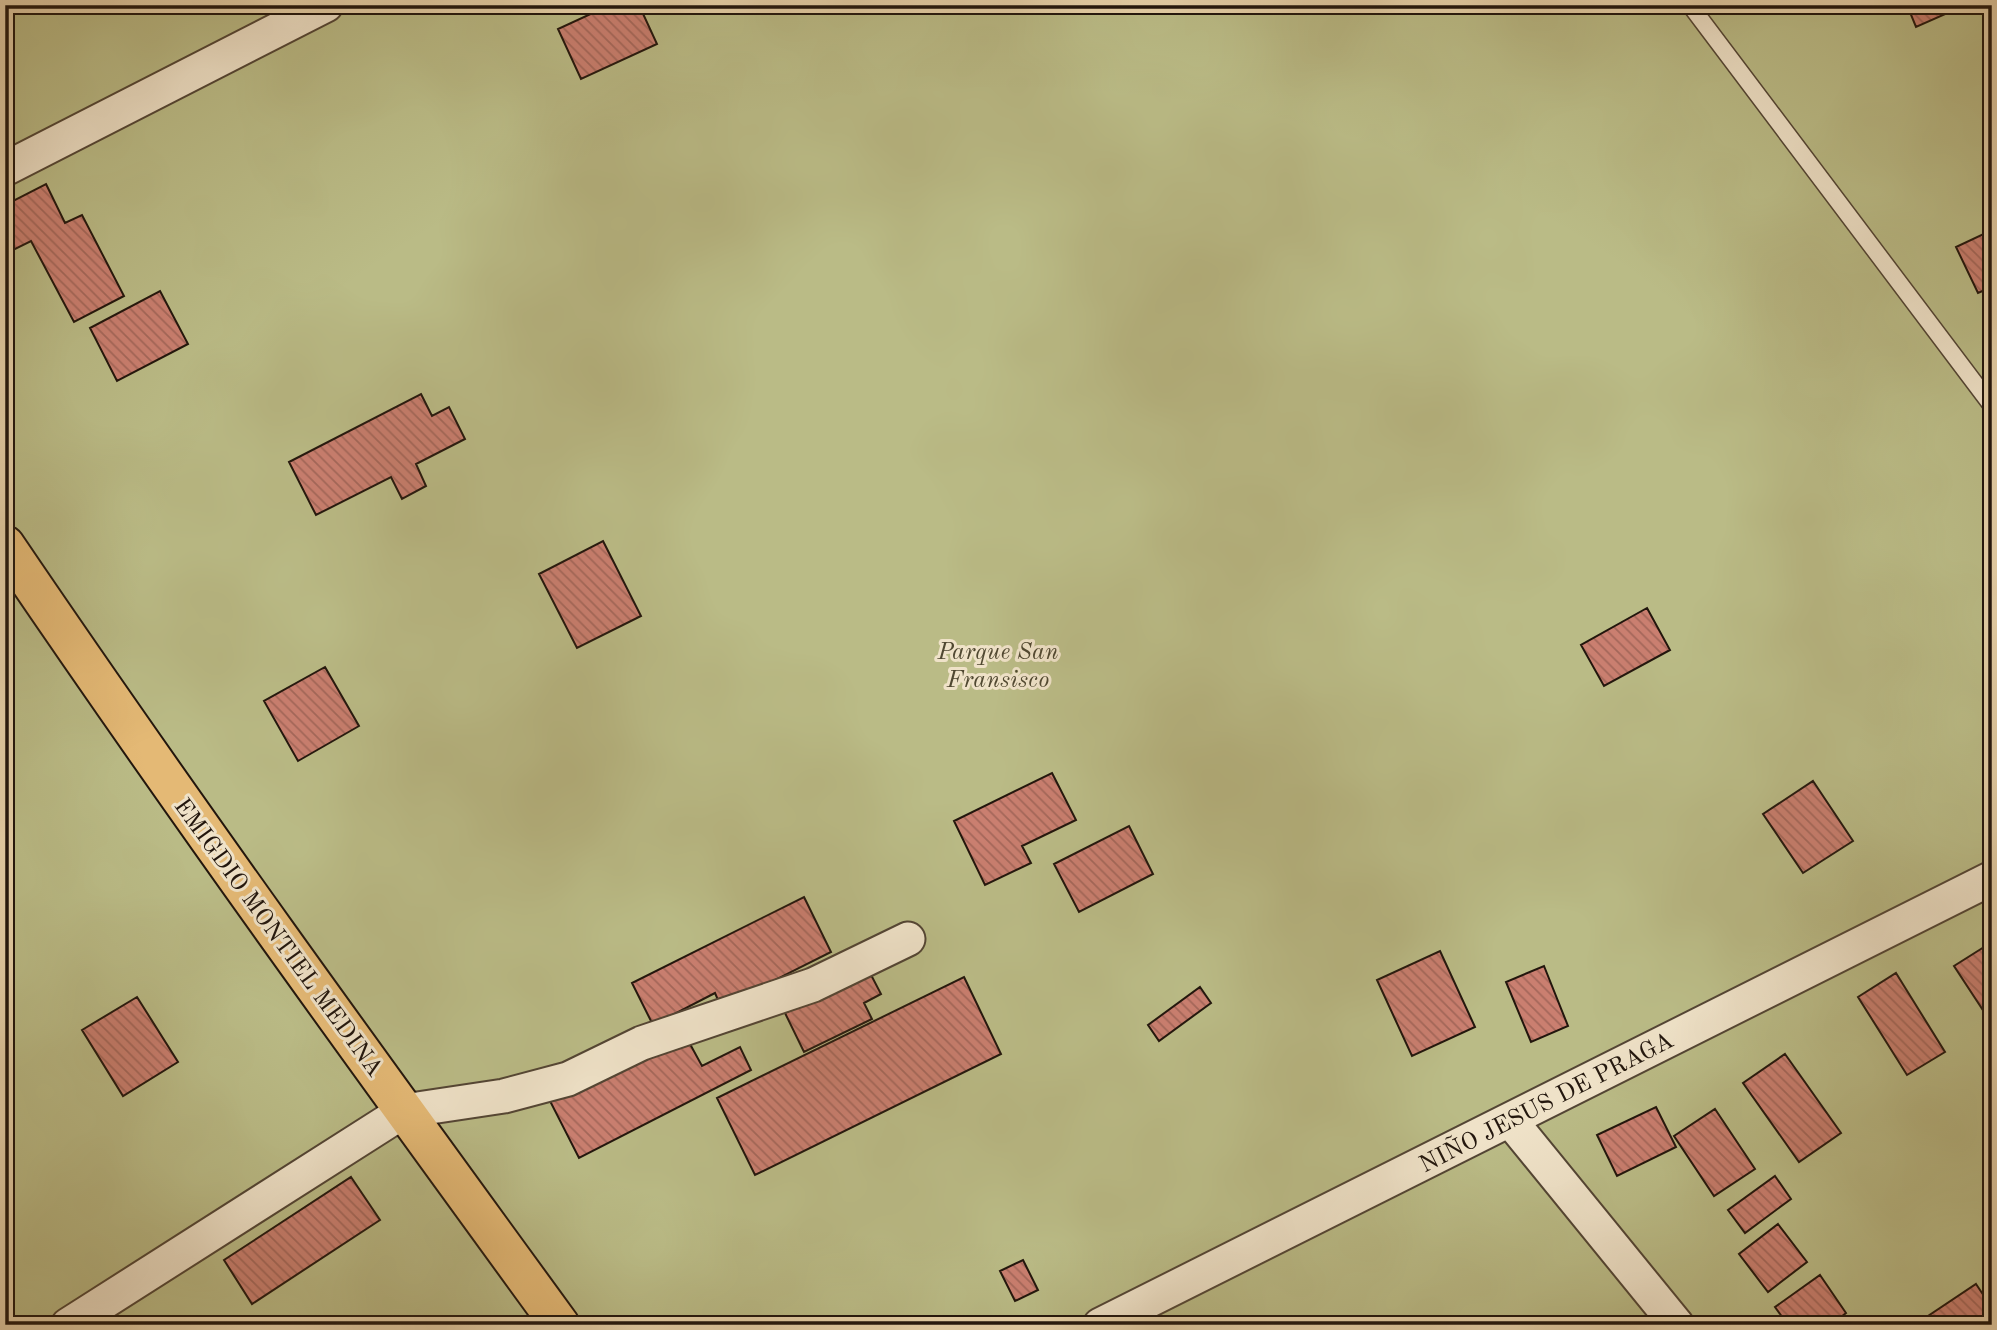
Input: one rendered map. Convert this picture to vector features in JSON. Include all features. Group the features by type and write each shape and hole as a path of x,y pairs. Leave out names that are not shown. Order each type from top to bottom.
{"main road":[{"name":"EMIGDIO MONTIEL MEDINA","path":"5,545 262,916 560,1325"}],"street":[{"path":"5,169 326,5"},
{"name":"NIÑO JESUS DE PRAGA","path":"1100,1325 1992,878"},
{"path":"68,1325 404,1111 504,1096 568,1079 642,1043 813,985 908,939"},
{"path":"1510,1120 1677,1325"}],"lane":[{"path":"1690,5 1992,406"}],"green space":[{"name":"Parque San Fransisco","path":"5,5 1992,5 1992,1325 5,1325"}],"building":[{"path":"610,5 639,5 657,44 581,79 558,29"},
{"path":"1907,5 1958,5 1959,8 1916,27"},
{"path":"46,184 65,223 82,215 124,296 74,322 31,241 5,254 5,205"},
{"path":"1992,230 1992,287 1978,293 1956,247"},
{"path":"160,291 188,344 117,381 90,328"},
{"path":"421,394 432,416 449,407 465,439 416,464 426,486 402,499 391,477 316,515 289,462"},
{"path":"603,541 641,616 577,648 539,574"},
{"path":"1647,608 1670,650 1604,686 1581,645"},
{"path":"325,667 359,726 298,761 264,701"},
{"path":"1052,773 1076,820 1022,846 1031,863 985,885 954,821"},
{"path":"1813,781 1853,841 1803,873 1763,814"},
{"path":"1129,826 1153,874 1079,912 1054,864"},
{"path":"804,897 831,952 721,1007 715,993 653,1025 632,983"},
{"path":"1992,942 1992,1024 1954,966"},
{"path":"1440,951 1475,1027 1412,1056 1377,980"},
{"path":"1544,966 1568,1026 1531,1042 1506,982"},
{"path":"869,971 881,994 864,1003 872,1019 804,1052 785,1013"},
{"path":"1896,973 1945,1052 1907,1075 1858,997"},
{"path":"964,977 1001,1054 755,1175 717,1098"},
{"path":"1200,987 1211,1003 1159,1041 1148,1025"},
{"path":"137,997 178,1062 123,1096 82,1030"},
{"path":"684,1033 702,1066 740,1047 751,1070 579,1158 550,1101"},
{"path":"1785,1054 1841,1133 1799,1162 1743,1083"},
{"path":"1656,1107 1676,1147 1617,1176 1597,1135"},
{"path":"1715,1109 1755,1169 1714,1196 1674,1136"},
{"path":"1775,1176 1791,1199 1745,1233 1728,1210"},
{"path":"351,1177 380,1220 252,1304 224,1260"},
{"path":"1778,1224 1807,1262 1768,1292 1739,1254"},
{"path":"1023,1260 1038,1290 1015,1301 1000,1271"},
{"path":"1820,1275 1846,1313 1831,1325 1788,1325 1775,1307"},
{"path":"1976,1284 1992,1308 1992,1325 1921,1325 1919,1322"}]}
